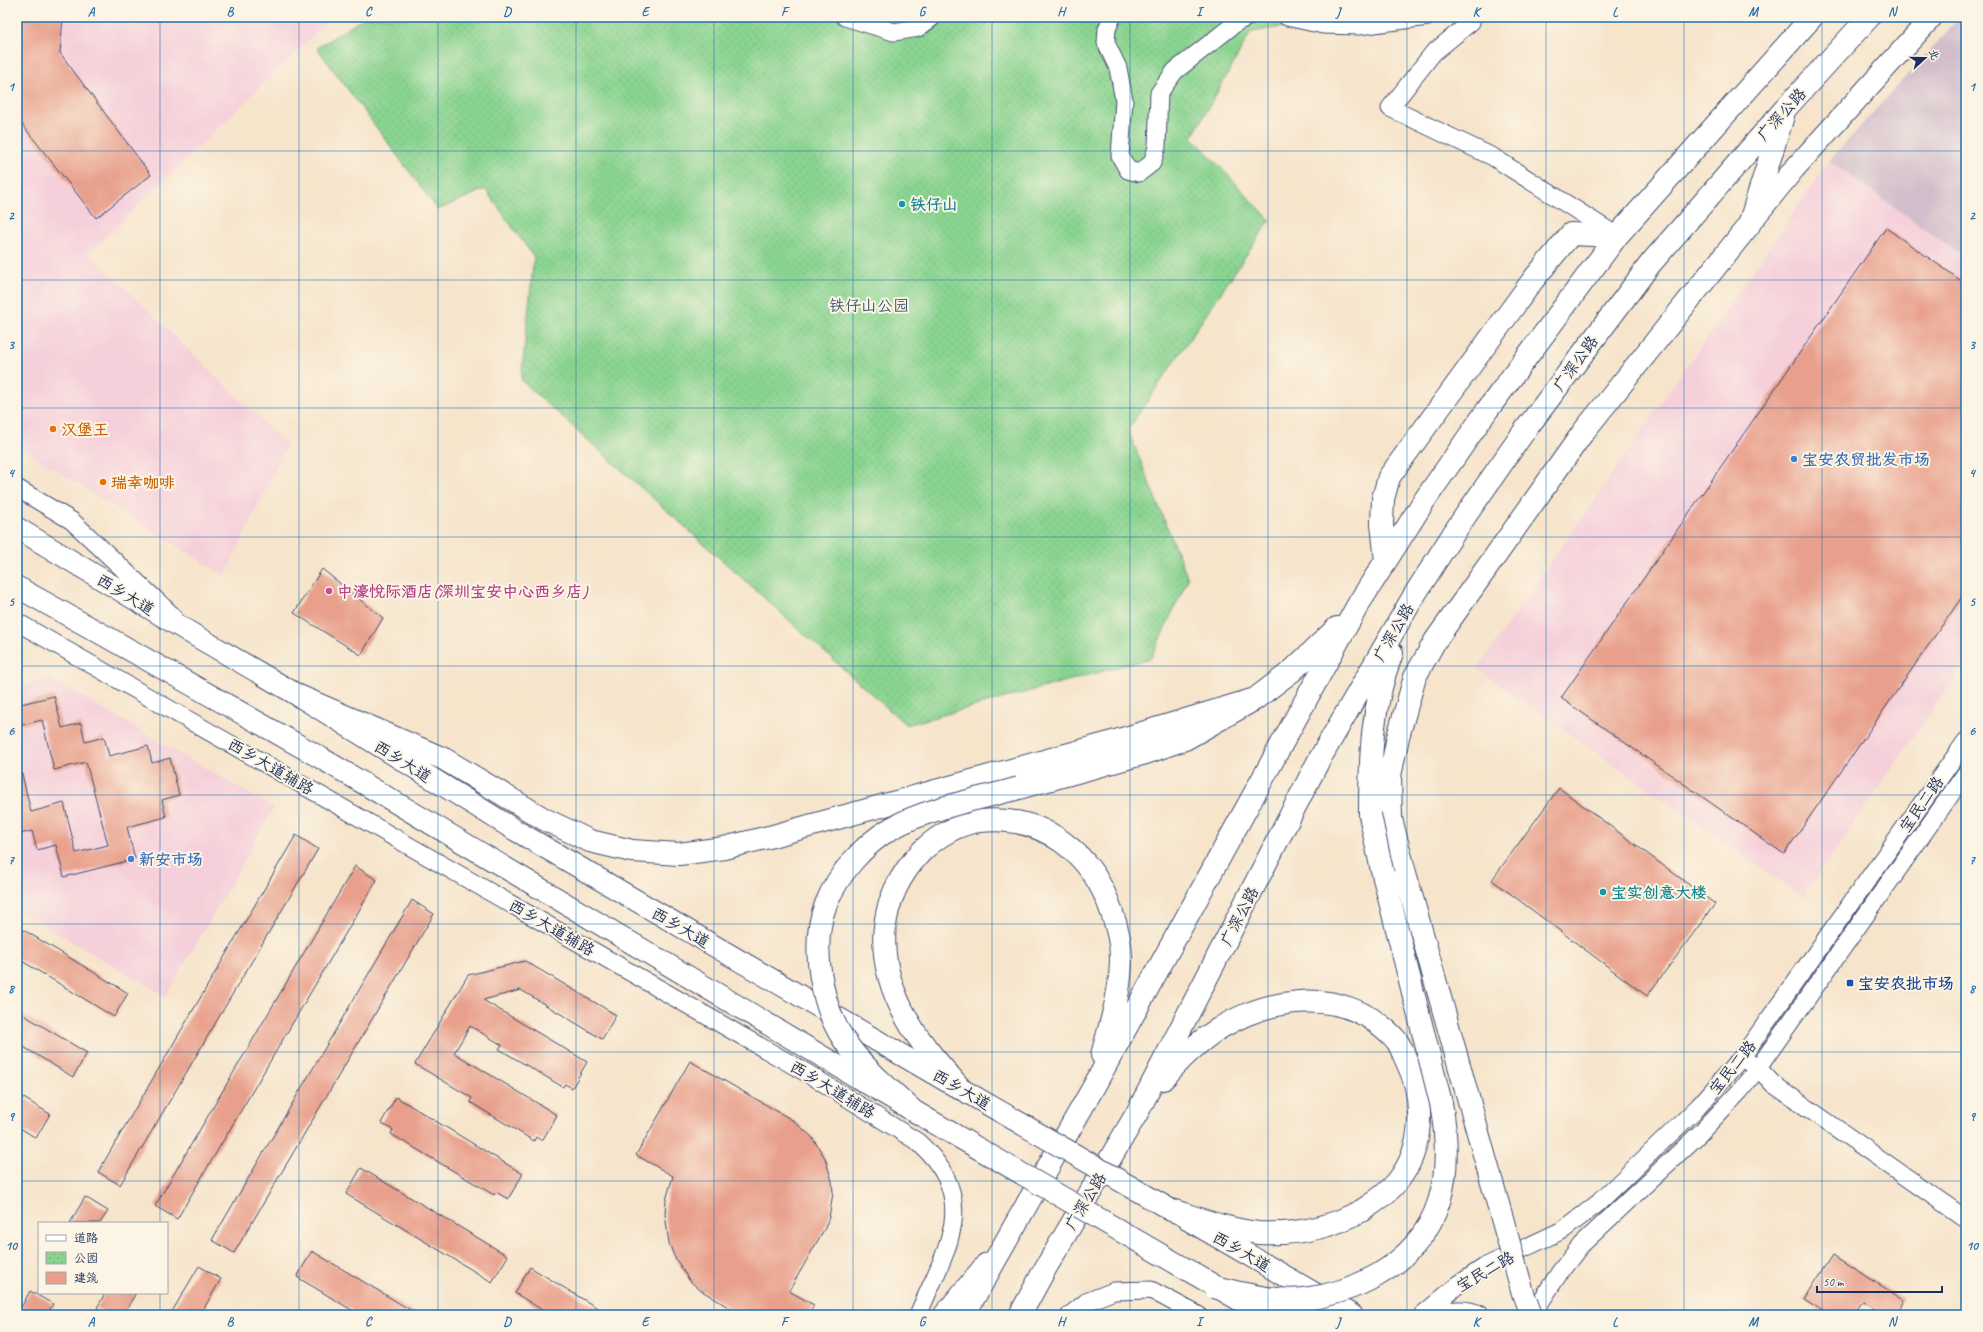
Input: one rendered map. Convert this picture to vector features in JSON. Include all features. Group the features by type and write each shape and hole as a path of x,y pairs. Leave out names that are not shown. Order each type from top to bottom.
{"highway":[{"path":"964,1315 1004,1242 1093,1088 1359,603 1424,501 1488,409 1617,236 1812,17"},
{"name":"广深公路","path":"1020,1315 1045,1269 1137,1113 1319,760 1415,594 1459,525 1601,328 1651,263 1785,109 1869,17"},
{"path":"1531,1315 1522,1293 1405,873 1392,819 1390,776 1398,737 1418,671 1434,641 1584,431 1749,225 1785,109"},
{"path":"1386,561 1382,524 1383,500 1389,478 1533,280 1571,234 1617,236"},
{"path":"1214,1287 1263,1297 1304,1299 1337,1293 1362,1284 1391,1267 1415,1247 1432,1220 1442,1194 1446,1162 1446,1132 1441,1103 1381,866 1370,815 1370,752 1375,711 1387,665 1415,594"},
{"path":"912,1110 874,1075 845,1041 828,1010 820,976 819,939 826,905 842,874 866,848 892,828 923,815 1146,753 1185,739 1255,698 1292,671 1328,639 1359,603"},
{"path":"301,697 444,759 544,819 590,840 632,851 679,854 724,848 769,837 1109,743 1255,698"},
{"path":"962,1089 926,1048 910,1024 892,982 884,949 885,919 894,889 909,865 930,843 953,829 979,821 1002,821 1029,825 1052,835 1076,852 1093,872 1106,896 1117,928 1121,956 1119,991 1093,1088"},
{"path":"1137,1113 1162,1079 1199,1043 1225,1025 1274,1005 1299,1001 1327,1002 1353,1009 1379,1024 1398,1043 1414,1077 1420,1116 1413,1153 1398,1182 1376,1202 1349,1218 1320,1228 1289,1233 1258,1233 1232,1229 1171,1210"}],"main road":[{"path":"1749,225 1794,169 1932,17"},
{"name":"西乡大道","path":"17,528 194,635 301,697 515,830 1352,1315"},
{"path":"17,587 44,604 107,637 321,758 912,1110 1264,1315"},
{"path":"17,604 44,604"},
{"path":"944,1315 1004,1242"},
{"path":"1030,1315 1045,1269"}],"street":[{"path":"845,17 894,32 918,28 933,17"},
{"path":"1112,17 1107,29 1106,43 1118,68 1124,100 1120,156 1128,170 1139,173 1152,163 1157,147 1159,93 1175,71 1236,22 1248,17"},
{"path":"1287,17 1323,25 1359,26 1428,17"},
{"path":"1471,17 1471,22 1434,53 1390,108 1493,157 1617,236"},
{"path":"17,488 72,521 194,635"},
{"name":"西乡大道辅路","path":"17,622 812,1076 918,1142 932,1154 950,1182 954,1198 955,1216 951,1238 918,1315"},
{"name":"宝民二路","path":"1422,1315 1459,1284 1486,1266 1562,1230 1597,1204 1698,1107 1742,1057 1966,741"},
{"name":"宝民二路","path":"1531,1315 1580,1245 1699,1134 1740,1091 1758,1068 1966,773"},
{"path":"1742,1057 1758,1068 1773,1084 1966,1219"},
{"path":"1070,1315 1086,1302 1114,1291 1151,1290 1198,1315"},
{"path":"1544,1296 1545,1315"},
{"path":"1431,1315 1453,1310 1467,1311 1482,1315"}],"shaded area":[{"path":"17,17 332,17 89,253 287,445 225,576 17,446"},
{"path":"1960,17 1966,17 1966,258 1829,161"},
{"name":"宝安农贸批发市场","path":"1829,161 1966,258 1966,661 1803,897 1477,669"},
{"name":"新安市场","path":"50,678 274,808 166,996 17,910 17,687"}],"green space":[{"name":"铁仔山公园","path":"365,17 1346,17 1251,32 1192,137 1270,220 1128,430 1188,579 1151,658 906,725 521,380 534,257 485,189 438,210 317,48"}],"building":[{"path":"17,17 63,17 60,53 151,175 96,218 17,118"},
{"name":"宝安农贸批发市场","path":"1886,228 1966,284 1966,591 1784,854 1561,698"},
{"name":"中濠悦际酒店(深圳宝安中心西乡店)","path":"322,569 383,618 361,655 294,613"},
{"path":"54,696 62,728 81,723 85,742 104,737 109,756 148,746 152,763 170,758 179,795 162,800 166,817 127,827 135,859 64,877 56,845 37,850 32,831 17,835 17,774 22,774 31,812 64,803 76,853 108,845 86,762 54,770 42,720 17,726 17,705"},
{"name":"宝实创意大楼","path":"1559,788 1715,904 1647,996 1492,880"},
{"path":"296,835 318,849 120,1185 98,1172"},
{"path":"355,866 377,880 177,1219 155,1206"},
{"path":"412,900 434,914 234,1253 212,1240"},
{"path":"17,926 128,993 114,1017 17,958"},
{"path":"525,961 616,1015 602,1039 521,990 483,1000 587,1062 572,1088 565,1084 563,1087 499,1049 502,1045 470,1026 454,1053 557,1115 542,1141 536,1137 534,1141 470,1102 472,1098 415,1064 468,975"},
{"path":"17,1011 87,1053 73,1077 17,1043"},
{"path":"690,1061 794,1121 812,1137 825,1158 832,1181 833,1193 829,1217 825,1228 789,1291 814,1305 808,1315 741,1315 699,1289 689,1280 674,1256 669,1243 665,1214 666,1200 673,1176 636,1155"},
{"path":"17,1094 50,1114 36,1138 17,1126"},
{"path":"396,1097 523,1174 508,1199 496,1192 494,1195 391,1134 393,1130 381,1123"},
{"path":"361,1168 508,1256 492,1282 346,1194"},
{"path":"85,1197 108,1211 101,1222 71,1222"},
{"path":"312,1251 419,1315 360,1315 297,1277"},
{"path":"1833,1254 1904,1300 1894,1315 1883,1315 1863,1302 1854,1315 1828,1315 1804,1300"},
{"path":"199,1266 221,1279 200,1315 170,1315"},
{"path":"530,1267 609,1315 550,1315 515,1293"},
{"path":"30,1291 53,1304 47,1315 17,1315"},
{"path":"104,1294 135,1294 123,1315 109,1315 97,1308"}],"place":[{"name":"铁仔山","path":"902,204"},
{"name":"汉堡王","path":"53,429"},
{"name":"宝安农贸批发市场","path":"1794,459"},
{"name":"瑞幸咖啡","path":"103,482"},
{"name":"中濠悦际酒店(深圳宝安中心西乡店)","path":"329,591"},
{"name":"新安市场","path":"131,859"},
{"name":"宝实创意大楼","path":"1603,892"},
{"name":"宝安农批市场","path":"1850,983"}]}
